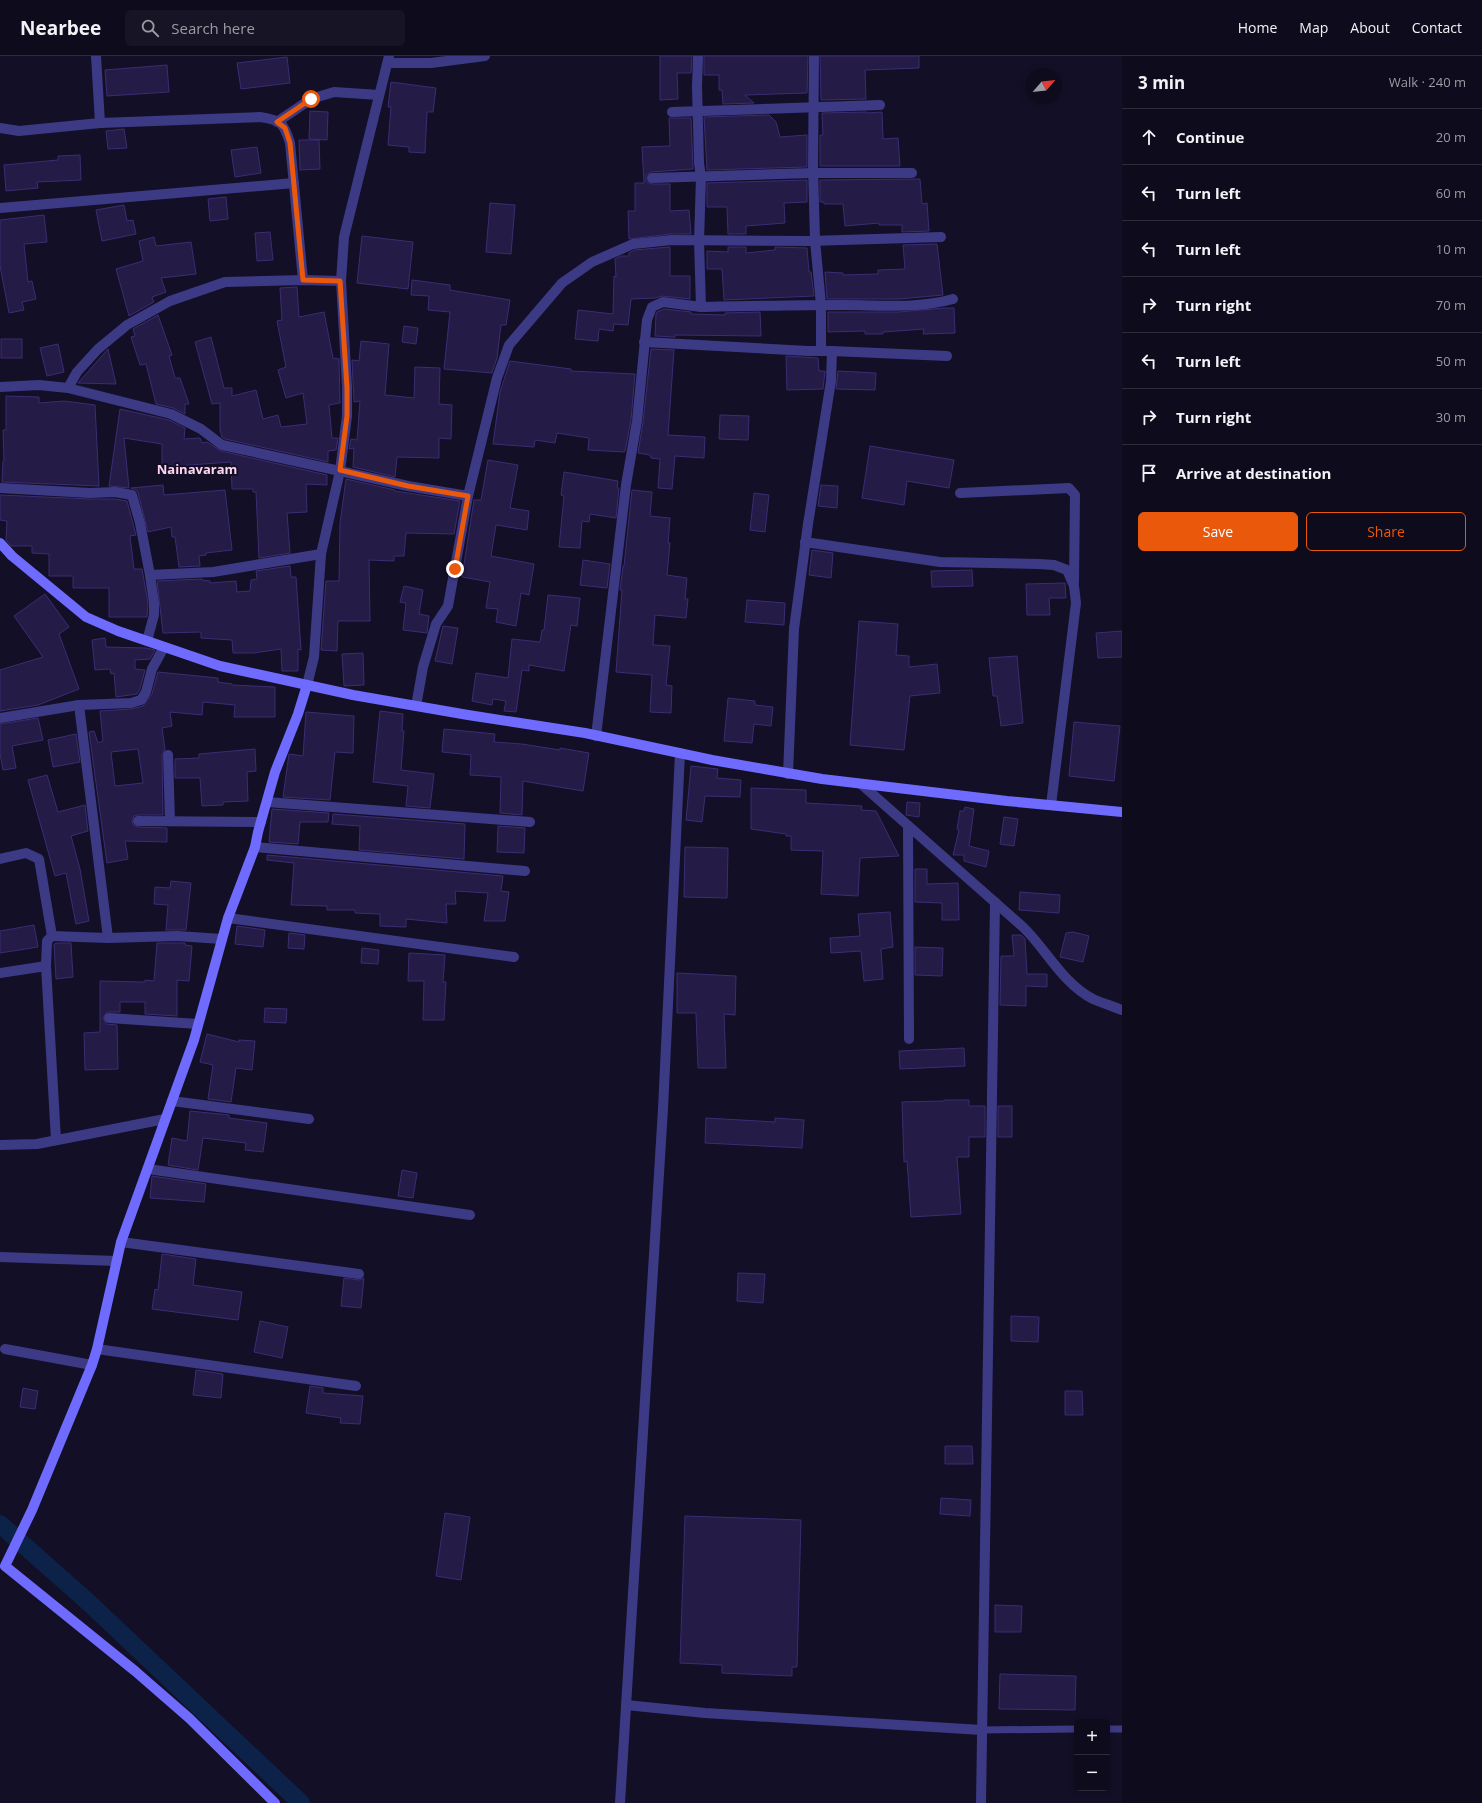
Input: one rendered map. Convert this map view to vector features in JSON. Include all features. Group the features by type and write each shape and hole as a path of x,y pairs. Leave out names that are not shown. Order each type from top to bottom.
{"street":[{"path":"96,56 100,123"},
{"path":"275,1803 189,1718 135,1671 2,1563 11,1553 32,1510 92,1365 121,1242 194,1040 228,918 255,847 260,822 275,772 298,714 307,684 314,656 321,554 340,470 347,416 347,388 340,281 344,237 388,59 431,63 485,56"},
{"path":"698,56 697,111 701,176 699,241 701,307"},
{"path":"814,56 813,173 815,240 821,305 821,350"},
{"path":"277,122 311,99 334,92 379,95"},
{"path":"672,112 880,105"},
{"path":"0,128 19,131 100,123 260,117 273,119 285,128 290,143 303,280"},
{"path":"652,178 813,173 912,173"},
{"path":"0,208 294,183"},
{"path":"416,706 423,667 436,624 448,606 468,496 483,440 497,378 509,345 562,283 592,262 633,244 672,240 815,240 941,237"},
{"path":"68,388 77,372 98,349 126,325 170,301 225,282 303,280 340,281"},
{"path":"596,736 626,485 637,421 644,342 647,320 652,307 663,302 701,307 821,305 909,306 933,304 953,299"},
{"path":"644,342 808,351 821,350 947,356"},
{"path":"788,774 794,629 805,542 831,381 832,351"},
{"path":"0,387 39,385 68,388 171,414 200,429 222,445 408,486 468,496"},
{"path":"0,488 90,493 115,492 132,495 140,523 154,603 154,615 147,641"},
{"path":"960,493 1070,488 1075,495 1074,586 1076,603 1051,805"},
{"path":"805,542 940,562 1054,565 1067,570 1074,586"},
{"path":"0,543 86,617 118,631 220,666 353,695 596,736 788,774 861,784 1122,812"},
{"path":"150,575 213,572 321,554"},
{"path":"0,718 79,705 131,703 140,700 146,692 152,669 164,647"},
{"path":"79,705 108,938"},
{"path":"620,1803 663,1109 680,753"},
{"path":"168,755 170,821"},
{"path":"861,784 1036,939 1065,976 1079,989 1092,998 1122,1010"},
{"path":"267,802 530,822"},
{"path":"138,821 260,822"},
{"path":"908,826 909,1039"},
{"path":"255,847 525,871"},
{"path":"0,859 26,853 39,859 52,936"},
{"path":"981,1803 995,902"},
{"path":"228,918 514,957"},
{"path":"56,1140 46,966 47,941 52,936 108,938 177,936 222,939"},
{"path":"0,974 46,966"},
{"path":"109,1018 198,1024"},
{"path":"172,1101 309,1118"},
{"path":"0,1145 37,1144 166,1119"},
{"path":"148,1169 470,1215"},
{"path":"121,1242 359,1274"},
{"path":"0,1257 117,1261"},
{"path":"5,1349 92,1365"},
{"path":"97,1349 356,1386"},
{"path":"626,1705 706,1713 982,1730"}],"lane":[{"path":"982,1730 1074,1729"},
{"path":"1110,1729 1122,1729"}],"building":[{"path":"660,56 692,56 691,73 677,73 678,99 660,100"},
{"path":"704,56 808,56 807,93 745,95 754,103 723,104 722,90 719,90 719,75 704,75"},
{"path":"820,56 919,56 919,68 865,70 866,99 821,100"},
{"path":"287,57 290,83 241,89 237,63"},
{"path":"167,65 169,92 107,96 105,70"},
{"path":"391,82 436,88 433,112 427,112 425,153 409,152 409,147 388,145 391,107 388,107"},
{"path":"310,111 328,112 327,140 309,139"},
{"path":"882,112 883,139 898,138 900,166 820,166 820,135 823,135 822,113"},
{"path":"769,115 776,122 780,137 807,135 807,167 707,170 704,117"},
{"path":"669,118 691,118 693,169 651,172 646,175 646,179 647,182 652,184 670,184 670,211 689,210 691,234 671,234 629,239 628,211 635,211 635,183 644,183 642,147 670,146"},
{"path":"124,129 127,148 108,149 106,131"},
{"path":"299,140 319,140 320,169 300,170"},
{"path":"257,147 261,173 235,177 231,150"},
{"path":"80,155 81,180 37,182 38,188 6,191 4,165 58,160 58,156"},
{"path":"920,179 922,204 927,203 929,231 902,232 902,225 879,225 879,223 845,226 843,204 824,204 824,202 820,202 820,180"},
{"path":"807,180 807,202 784,203 785,223 746,226 746,234 728,234 727,207 707,207 707,183"},
{"path":"226,197 228,219 210,221 208,199"},
{"path":"490,203 515,205 511,254 486,252"},
{"path":"124,205 127,221 133,220 136,234 102,241 96,210"},
{"path":"44,215 47,242 24,244 28,282 32,281 36,299 22,302 24,310 9,313 0,266 0,220"},
{"path":"270,232 273,260 257,261 255,233"},
{"path":"362,236 413,242 408,289 357,283"},
{"path":"154,237 156,246 191,242 196,274 161,278 166,292 152,297 154,302 129,316 116,269 143,261 139,241"},
{"path":"937,244 943,295 899,299 827,299 825,272 843,273 843,275 878,274 878,270 905,269 903,245"},
{"path":"670,247 670,276 690,276 690,299 663,296 655,298 631,299 628,325 614,324 613,331 599,329 598,341 575,339 578,310 613,314 614,276 616,277 615,259 621,256 629,256 629,253 635,250"},
{"path":"728,247 746,247 746,253 775,250 775,247 807,248 809,272 811,272 814,296 724,300 722,269 707,269 707,251 728,252"},
{"path":"412,280 450,285 450,290 510,300 506,325 501,325 497,358 492,373 444,369 450,312 428,310 429,296 411,295"},
{"path":"297,287 299,317 324,312 333,358 339,359 340,403 329,405 332,438 338,438 336,450 328,451 328,462 225,439 222,437 220,430 220,403 212,404 195,342 211,337 224,388 232,388 232,396 256,390 263,419 278,415 281,427 307,424 303,393 286,398 278,370 286,367 277,321 282,320 280,288"},
{"path":"954,308 955,333 923,334 924,329 883,332 883,334 865,334 865,331 828,332 828,312 899,312"},
{"path":"664,309 691,312 691,314 725,315 725,313 760,312 761,336 655,336 656,314"},
{"path":"158,315 172,355 169,356 175,378 180,378 189,404 185,404 185,414 173,408 156,404 146,364 140,365 131,337 135,336 133,329"},
{"path":"404,326 418,328 416,344 402,342"},
{"path":"1,339 22,339 22,358 1,358"},
{"path":"361,341 389,344 385,395 414,398 415,367 440,368 439,404 452,405 451,439 439,438 439,458 397,457 395,477 353,467 354,448 349,449 351,439 357,440 360,401 354,402 352,360 359,361"},
{"path":"58,344 64,372 47,376 40,348"},
{"path":"108,349 116,384 78,383"},
{"path":"651,349 674,350 668,435 705,437 704,458 675,456 672,489 658,488 660,459 651,458 650,455 638,453"},
{"path":"786,356 818,358 819,371 825,371 823,389 787,390"},
{"path":"510,361 571,369 571,371 635,374 631,420 625,451 588,450 589,438 557,433 555,443 535,440 534,447 493,444 500,392"},
{"path":"838,371 876,373 875,390 836,389"},
{"path":"6,396 39,397 39,403 64,401 95,405 99,486 2,482 4,461 3,430 6,430"},
{"path":"120,409 169,420 185,428 184,439 200,438 202,443 207,442 221,451 327,475 327,485 306,484 307,512 287,513 290,553 259,558 256,492 253,492 253,489 232,489 231,462 162,467 162,444 124,438 129,488 109,486"},
{"path":"720,415 749,416 748,440 719,439"},
{"path":"870,446 954,460 949,488 907,481 904,505 862,498"},
{"path":"488,460 518,465 510,508 529,511 527,530 496,525 491,556 534,564 529,595 521,593 516,626 496,622 498,609 486,608 490,582 462,577 474,500 481,500"},
{"path":"564,472 618,481 617,488 619,488 616,518 590,514 589,522 582,521 580,548 559,547 564,496 561,495"},
{"path":"346,479 395,491 460,501 454,534 406,533 404,556 394,556 394,561 369,560 370,621 338,621 337,651 321,650 326,581 339,581 340,523"},
{"path":"163,485 164,495 225,490 232,550 206,553 206,555 199,556 200,566 179,567 175,537 172,537 171,527 148,532 138,493 136,490 131,488"},
{"path":"821,485 838,486 837,508 818,506"},
{"path":"632,490 652,492 650,516 670,518 668,543 670,543 667,575 687,578 685,599 688,599 686,618 655,615 653,645 670,646 666,685 672,686 671,713 650,712 652,675 616,672 622,590 620,590"},
{"path":"754,493 769,495 765,532 750,530"},
{"path":"0,495 115,499 127,501 136,535 130,536 134,569 142,569 148,603 147,617 109,617 109,588 73,588 73,576 49,576 49,554 32,553 32,546 11,546 6,540 7,521 0,520"},
{"path":"812,550 833,553 831,578 809,575"},
{"path":"583,560 610,564 607,588 580,585"},
{"path":"290,566 291,577 296,577 301,650 298,649 298,671 282,671 281,649 254,653 233,653 232,640 201,638 201,632 163,633 157,581 202,579 210,581 210,583 236,581 237,592 250,591 251,580 257,579 256,571"},
{"path":"972,570 973,586 932,587 931,571"},
{"path":"1065,583 1066,598 1049,598 1050,615 1027,615 1026,584"},
{"path":"404,586 423,590 419,614 429,616 427,633 403,630 406,603 400,602"},
{"path":"45,594 69,627 59,634 79,689 38,705 0,711 0,670 43,657 14,616"},
{"path":"548,595 580,598 577,626 571,625 564,671 529,665 529,671 522,670 516,712 504,711 506,701 493,699 492,705 472,701 476,673 508,678 512,639 540,642 542,630 544,630"},
{"path":"747,600 785,603 784,625 745,622"},
{"path":"859,621 898,624 896,655 909,656 909,667 937,664 940,693 910,696 904,750 850,745"},
{"path":"443,626 458,628 452,664 435,661"},
{"path":"1122,631 1122,657 1098,658 1096,633"},
{"path":"105,638 106,647 146,648 155,650 150,659 135,660 135,669 145,670 140,689 137,694 116,697 114,673 111,674 110,669 95,670 92,640"},
{"path":"363,653 364,685 344,686 342,654"},
{"path":"1017,656 1023,723 1001,726 997,696 993,696 989,658"},
{"path":"158,672 218,678 218,682 232,685 275,687 275,717 234,717 235,705 203,702 202,715 170,712 172,726 162,728 165,749 162,755 163,815 138,815 134,816 132,821 133,825 138,827 167,828 167,842 125,841 128,859 107,863 89,732 94,731 98,743 103,741 100,711 131,709 143,706 152,694","holes":["138,749 143,783 115,786 111,752"]},
{"path":"728,698 755,701 755,705 773,707 771,726 754,724 752,743 724,741"},
{"path":"380,711 403,714 402,731 404,731 401,770 434,774 430,808 406,806 408,786 373,782"},
{"path":"306,712 354,716 353,753 335,752 330,800 283,797 289,754 303,756"},
{"path":"38,718 43,740 12,746 16,768 3,770 0,754 0,724"},
{"path":"1074,722 1120,726 1114,781 1069,776"},
{"path":"444,729 495,734 494,742 522,744 560,750 560,748 589,753 583,791 523,781 522,815 500,813 501,777 470,775 471,755 442,752"},
{"path":"76,734 80,762 53,767 48,740"},
{"path":"255,749 256,771 247,772 248,801 223,802 223,805 202,806 200,778 175,778 175,759 199,758 199,754"},
{"path":"691,766 718,769 717,778 741,780 740,797 705,796 702,822 686,820"},
{"path":"47,775 58,812 85,805 88,831 71,836 80,869 89,921 76,924 66,873 55,876 28,780"},
{"path":"751,788 806,790 806,803 862,806 861,810 876,811 899,856 860,858 858,896 821,894 823,851 791,850 791,836 751,829"},
{"path":"907,802 920,803 919,817 906,815"},
{"path":"965,807 974,809 969,846 989,851 986,867 964,861 964,855 953,855 959,830 957,829 960,811 964,811"},
{"path":"272,809 329,813 328,822 300,822 298,844 269,842"},
{"path":"333,814 465,824 464,859 359,850 360,826 332,824"},
{"path":"1004,817 1018,819 1014,846 1000,844"},
{"path":"498,826 525,828 524,853 497,852"},
{"path":"685,847 728,848 727,898 684,897"},
{"path":"267,855 503,876 501,891 509,892 505,921 484,921 488,893 455,891 456,904 446,904 447,923 406,919 406,927 380,926 380,914 355,913 355,910 327,910 327,906 291,905 294,863 267,860"},
{"path":"915,869 927,869 927,884 958,883 959,920 942,920 942,903 915,902"},
{"path":"171,881 191,883 186,930 166,930 168,905 154,904 155,887 170,888"},
{"path":"1020,892 1060,895 1059,913 1019,910"},
{"path":"890,912 893,947 881,949 883,979 864,981 861,951 831,953 830,938 860,936 858,914"},
{"path":"34,925 38,947 0,953 0,931"},
{"path":"237,926 265,930 263,947 235,944"},
{"path":"1073,932 1089,936 1083,962 1060,957 1066,933"},
{"path":"289,933 305,935 304,949 288,948"},
{"path":"1012,935 1021,935 1025,939 1027,974 1047,974 1047,987 1026,986 1026,1006 1000,1005 1001,956 1014,956"},
{"path":"71,943 73,977 56,979 54,944"},
{"path":"157,943 185,943 185,945 192,946 189,981 177,980 177,1016 145,1014 145,1002 120,1002 120,1012 107,1012 103,1018 106,1024 117,1025 118,1069 85,1070 84,1033 100,1032 100,981 154,981"},
{"path":"915,947 943,948 942,976 915,975"},
{"path":"362,948 379,950 378,964 361,963"},
{"path":"409,953 445,955 443,982 446,982 444,1020 423,1020 424,981 408,981"},
{"path":"677,973 736,976 735,1015 724,1014 726,1068 698,1068 696,1013 677,1013"},
{"path":"265,1008 287,1009 286,1023 264,1022"},
{"path":"207,1034 239,1042 239,1040 255,1041 252,1070 236,1068 231,1102 208,1099 213,1065 200,1062"},
{"path":"964,1048 965,1066 900,1069 899,1051"},
{"path":"969,1100 969,1106 985,1106 985,1137 969,1137 969,1157 957,1157 961,1214 911,1217 907,1161 904,1162 902,1102"},
{"path":"998,1106 1012,1106 1012,1137 998,1137"},
{"path":"190,1111 229,1115 229,1118 267,1123 263,1152 245,1150 246,1143 203,1138 198,1170 168,1165 172,1138 187,1141"},
{"path":"706,1118 775,1122 775,1118 804,1120 802,1148 705,1143"},
{"path":"402,1170 417,1173 413,1198 398,1196"},
{"path":"152,1176 206,1184 204,1202 150,1198"},
{"path":"162,1254 196,1259 193,1285 242,1292 238,1320 152,1309 155,1289 158,1290"},
{"path":"738,1273 765,1274 763,1303 737,1301"},
{"path":"344,1278 359,1280 364,1278 361,1308 341,1306"},
{"path":"1011,1316 1039,1317 1038,1342 1011,1341"},
{"path":"260,1321 288,1327 282,1358 254,1352"},
{"path":"196,1370 223,1374 221,1398 193,1395"},
{"path":"310,1386 323,1388 323,1393 363,1396 360,1424 340,1423 341,1418 306,1413"},
{"path":"23,1388 38,1391 35,1409 20,1407"},
{"path":"1065,1391 1082,1391 1083,1415 1065,1415"},
{"path":"945,1446 972,1446 973,1464 945,1464"},
{"path":"941,1498 971,1500 970,1516 940,1514"},
{"path":"445,1513 470,1517 461,1580 436,1576"},
{"path":"685,1516 801,1520 797,1667 792,1667 792,1676 722,1673 722,1665 680,1663"},
{"path":"995,1605 1022,1606 1021,1632 995,1632"},
{"path":"1000,1674 1076,1676 1075,1710 999,1709"}],"waterway":[{"path":"0,1524 87,1601 301,1803"}],"district":[{"name":"Nainavaram","path":"197,469"}],"route":[{"path":"311,99 277,122 285,128 290,143 303,280 340,281 347,388 347,416 340,470 408,486 468,496 455,569"}]}
